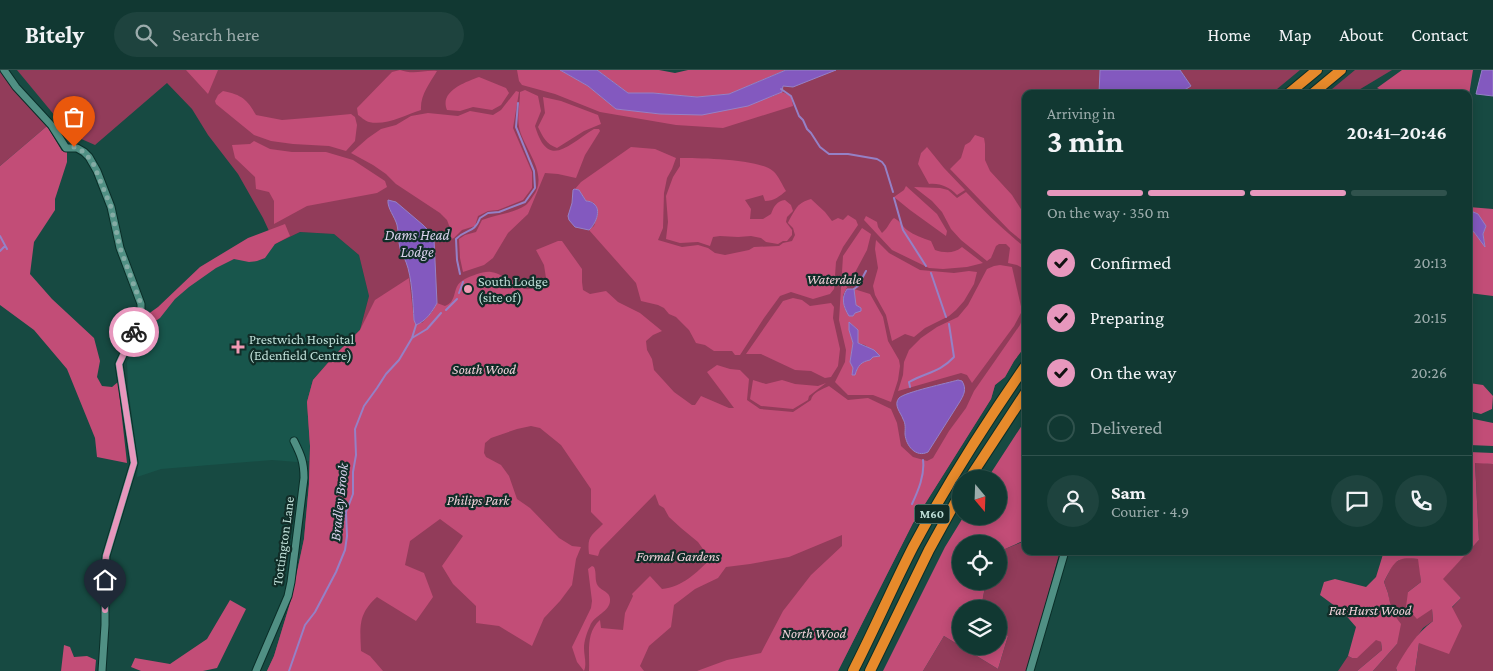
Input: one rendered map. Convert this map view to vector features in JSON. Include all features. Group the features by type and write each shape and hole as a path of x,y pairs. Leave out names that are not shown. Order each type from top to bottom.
{"highway":[{"path":"1293,90 1316,70"},
{"path":"1317,90 1341,70"},
{"name":"M60","path":"853,671 912,549 945,490 969,450 1022,371"},
{"path":"976,470 1022,398"},
{"name":"M60","path":"870,671 929,550 952,508"}],"street":[{"path":"4,70 16,87 52,126 66,148 74,147 80,149 93,163 111,207 120,248 141,304 141,316 119,364 134,463 106,556 102,671"},
{"name":"Tottington Lane","path":"256,671 288,596 291,582 304,465 294,441"},
{"path":"1030,671 1064,555"}],"shaded area":[{"name":"Prestwich Hospital (Edenfield Centre)","path":"300,232 334,234 359,255 369,296 360,330 313,380 309,461 272,460 161,469 137,477 138,462 128,387 127,362 147,323 201,271 275,244"}],"green space":[{"path":"17,70 560,70 588,86 783,86 836,70 1100,70 1099,90 1022,90 1022,350 1005,377 995,385 991,399 913,523 838,671 267,671 274,656 291,600 304,539 310,446 307,402 313,380 360,330 369,296 359,255 334,234 300,232 275,244 263,218 238,174 208,135 192,109 167,83 95,145 70,134"},
{"path":"186,70 218,70 208,94"},
{"path":"400,70 414,72 437,71 424,94 421,110 382,123 369,122 358,115 357,108 392,72"},
{"path":"517,70 560,70 588,86 616,109 660,114 771,97 782,92 791,96 793,106 723,128 676,125 600,112 555,94 522,85 519,81"},
{"path":"597,70 659,70 675,73 688,70 786,70 729,94 697,97 628,93"},
{"path":"1180,70 1300,70 1276,90 1184,90 1191,86"},
{"path":"1355,70 1392,70 1359,90 1331,90"},
{"path":"1402,70 1473,70 1470,90 1381,90 1377,88"},
{"path":"0,71 47,126 0,166"},
{"path":"479,77 506,88 509,93 501,105 492,110 473,107 460,111 447,110 446,103 450,93 455,88"},
{"path":"525,90 538,96 541,111 535,126 540,139 546,147 553,151 567,147 594,129 599,129 600,131 585,155 576,178 545,173 528,214 508,233 493,258 484,265 463,272 459,239 476,232 482,220 516,210 526,205 537,188 539,179 537,170 519,127 520,92"},
{"path":"223,91 243,98 256,115 282,120 351,114 355,117 357,125 355,141 346,151 329,146 271,141 254,135 216,104 215,101 218,95"},
{"path":"516,91 519,92 513,128 532,172 532,188 523,200 478,216 475,226 462,230 454,238 451,239 447,220 440,213 396,184 373,165 351,153 381,129 396,125 411,116 428,113 458,116 470,111 493,115 501,110"},
{"path":"543,97 561,101 598,115 601,124 584,131 557,148 545,140 538,127 545,113"},
{"path":"47,126 62,151 67,151 67,162 55,199 55,210 34,242 30,274 52,299 94,338 100,361 97,377 102,386 112,387 118,382 127,463 97,457 95,438 67,369 34,330 0,305 0,166"},
{"path":"975,135 984,138 985,160 990,171 1012,195 1022,211 1022,241 1010,231 950,169 961,158 965,145"},
{"path":"254,141 270,149 292,152 326,152 353,160 385,181 387,187 377,193 307,206 274,224 274,201 269,192 256,189 255,177 235,158 232,145 250,144"},
{"name":"Waterdale","path":"631,147 655,149 676,158 667,178 664,193 663,228 658,240 682,247 698,245 708,248 715,253 725,255 749,250 754,247 779,246 792,241 795,235 793,228 788,223 798,206 811,199 832,221 838,218 843,220 848,215 856,220 858,225 843,247 836,262 834,289 830,294 813,299 791,292 780,296 740,355 735,355 732,351 714,351 705,345 696,343 689,330 676,317 658,305 641,301 636,283 589,230 594,226 598,213 593,202 586,201 579,190 575,189 581,182"},
{"path":"927,147 965,190 957,195 944,186 929,184 918,164 921,153"},
{"path":"680,158 743,162 766,167 773,171 786,191 771,200 765,201 763,195 745,200 751,209 750,219 763,219 771,214 778,203 785,200 791,205 793,211 787,217 786,222 792,230 792,235 787,241 778,244 751,236 713,237 710,246 698,242 680,243 666,239 668,222 666,196 673,177 680,166"},
{"path":"906,186 937,214 947,231 946,236 894,197 904,190"},
{"path":"914,187 948,190 957,198 966,192 1022,245 1022,268 1008,263 1010,248 1006,244 996,246 991,258 987,261 961,240 932,201"},
{"path":"1472,207 1493,209 1493,296 1472,293 1472,231 1485,246 1483,234 1486,226 1472,212"},
{"path":"866,216 877,222 882,233 894,218 910,232 931,241 935,250 949,252 956,251 962,247 983,263 967,267 929,268 892,250 864,220"},
{"path":"285,224 290,236 275,244 265,258 249,262 234,259 216,268 175,299 160,318 135,335 144,317 158,307 200,267 248,238"},
{"path":"862,228 871,234 867,250 843,295 845,309 856,305 854,289 870,294 883,317 888,341 899,360 900,366 891,402 873,395 848,395 835,382 845,362 846,350 839,320 843,256","holes":["849,322 858,330 858,343 865,345 879,356 872,357 870,360 862,363 853,375 854,368 850,362 853,343"]},
{"path":"876,240 889,253 920,270 954,273 977,272 974,284 964,301 949,316 925,328 914,337 905,334 892,341 886,315 875,295 873,286 878,268 875,249"},
{"name":"Philips Park","path":"562,241 582,269 583,290 590,294 606,291 618,302 640,313 662,331 646,341 654,370 674,392 692,405 695,405 701,396 729,408 734,408 707,372 717,365 740,370 749,379 747,400 760,409 793,412 811,400 813,395 829,386 848,400 868,398 891,409 897,423 901,446 913,457 927,461 933,458 949,431 966,408 974,391 1022,320 1022,350 1005,377 995,385 991,399 913,523 838,671 697,671 727,660 761,653 783,611 811,575 842,546 842,535 789,557 726,567 718,578 695,589 674,605 671,627 649,646 640,666 644,671 589,671 590,637 595,625 600,620 601,628 623,630 625,613 633,596 632,594 650,576 662,589 669,588 689,578 710,559 698,542 669,517 664,508 659,505 655,494 600,550 598,556 589,554 589,540 603,524 591,512 591,489 561,445 540,428 531,426 491,438 485,443 484,453 486,457 501,465 509,476 517,499 530,508 559,538 572,546 581,547 576,559 572,585 544,618 532,646 499,626 476,623 476,606 453,584 442,566 463,536 440,519 410,541 405,565 424,573 433,597 416,621 377,597 363,615 361,651 370,656 383,671 267,671 274,656 291,600 304,539 310,446 307,402 313,380 360,330 375,300 409,278 414,320 422,323 437,303 445,306 451,302 461,281 478,274 491,272 499,274 524,289 538,286 546,278 544,265 536,250"},
{"path":"1000,265 1012,267 1022,311 1014,326 972,383 967,375 961,373 898,391 903,375 904,362 909,350 921,338 937,327 958,317 968,305 987,269"},
{"path":"793,298 802,300 810,306 831,303 834,307 833,318 840,349 838,366 831,377 825,378 811,371 795,370 761,354 746,354 783,301"},
{"path":"753,380 766,384 782,380 795,384 818,386 826,383 809,396 808,400 793,409 761,406 750,399"},
{"path":"1472,383 1483,385 1493,396 1492,409 1481,414 1472,412"},
{"path":"1472,419 1493,423 1493,446 1472,445"},
{"path":"1022,425 1022,541 1007,548 1007,535 952,535 958,525 1008,525 1008,470 993,470"},
{"path":"1472,452 1493,453 1493,464 1475,463 1479,540 1472,548"},
{"path":"1475,462 1493,464 1493,671 1415,671 1419,643 1461,598 1442,579 1465,555 1472,555 1472,547 1479,540"},
{"path":"952,536 952,590 984,590 983,600 952,600 952,641 944,636 923,671 883,671"},
{"path":"1022,542 1022,555 1059,555 1027,671 923,671 944,636 952,641 952,655 975,655 998,669 1002,655 1007,655 1007,600 983,600 984,590 1007,590 1007,548"},
{"name":"Fat Hurst Wood","path":"1383,555 1465,555 1443,579 1461,598 1452,607 1462,626 1449,654 1419,643 1415,671 1397,671 1396,668 1412,643 1421,631 1433,621 1432,609 1417,619 1406,607 1408,592 1421,582 1418,559 1404,559 1396,562 1384,582 1392,612 1401,624 1397,644 1373,671 1357,671 1382,650 1381,642 1376,640 1357,658 1348,656 1356,627 1343,612 1320,595 1324,582 1335,579 1366,587 1376,577"},
{"path":"1404,557 1419,559 1421,582 1408,592 1432,609 1433,621 1423,628 1396,668 1397,671 1373,671 1397,644 1388,593 1384,582 1393,564"},
{"path":"592,566 595,569 598,586 610,597 610,603 592,622 587,634 584,645 584,671 577,662 572,647 591,608 592,601 588,569"},
{"path":"230,600 246,609 217,668 203,671 141,671 131,667 135,658 170,664 207,639"},
{"path":"1376,639 1381,642 1382,650 1357,671 1338,671 1348,656 1352,658"},
{"path":"64,645 70,647 74,657 87,656 96,660 95,671 61,671"},
{"path":"975,655 1002,655 998,669"}],"water":[{"path":"560,70 597,70 628,93 697,97 729,94 786,70 836,70 793,87 783,86 782,92 748,106 702,115 660,114 616,109 588,86"},
{"path":"1100,70 1180,70 1191,86 1184,90 1099,90"},
{"path":"1482,70 1493,70 1493,96 1476,94"},
{"path":"574,189 579,190 586,201 593,203 596,207 598,214 589,230 575,227 569,220 568,216"},
{"name":"Dams Head Lodge","path":"388,200 396,202 423,225 434,239 437,303 428,316 416,325 410,275 400,250 397,225"},
{"path":"1472,211 1478,214 1486,226 1483,234 1485,247 1472,231"},
{"path":"847,289 854,289 856,305 861,308 861,311 853,316 849,316 844,305 843,299"},
{"path":"849,322 858,330 858,343 874,350 880,356 873,357 862,363 855,375 852,375 853,368 850,362 853,343"},
{"path":"958,380 962,381 964,387 961,400 928,452 919,453 912,450 907,443 905,423 897,406 897,401 909,393"}],"waterway":[{"path":"781,89 791,96 799,116 820,147 829,154 848,154 877,159 882,162 893,192"},
{"name":"Bradley Brook","path":"460,274 456,239 473,229 480,218 488,213 499,212 525,202 535,188 534,171 516,127 518,103"},
{"path":"894,198 903,230 926,266"},
{"path":"0,236 7,249"},
{"path":"0,251 5,246"},
{"path":"854,289 858,286 866,271"},
{"path":"931,273 946,317"},
{"name":"Bradley Brook","path":"459,293 463,282"},
{"name":"Bradley Brook","path":"446,310 457,299"},
{"name":"Bradley Brook","path":"289,671 305,625 315,612 345,550 347,536 346,512 353,494 353,472 356,455 355,429 364,406 386,374 399,360 412,338 427,329 441,313"},
{"path":"910,387 909,382 938,369 954,357 949,324"},
{"name":"Bradley Brook","path":"412,338 416,325"},
{"path":"912,504 922,477 923,460"}],"way so far":[{"path":"74,147 84,152 93,163 111,207 120,248 141,304 141,316 134,332"}],"place":[{"name":"South Lodge (site of)","path":"468,289"},
{"name":"Prestwich Hospital (Edenfield Centre)","path":"238,347"}],"route":[{"path":"105,610 104,581 106,556 134,463 119,364 134,332"}],"park label":[{"name":"South Wood","path":"484,369"},
{"name":"Formal Gardens","path":"678,556"},
{"name":"North Wood","path":"814,633"}]}
